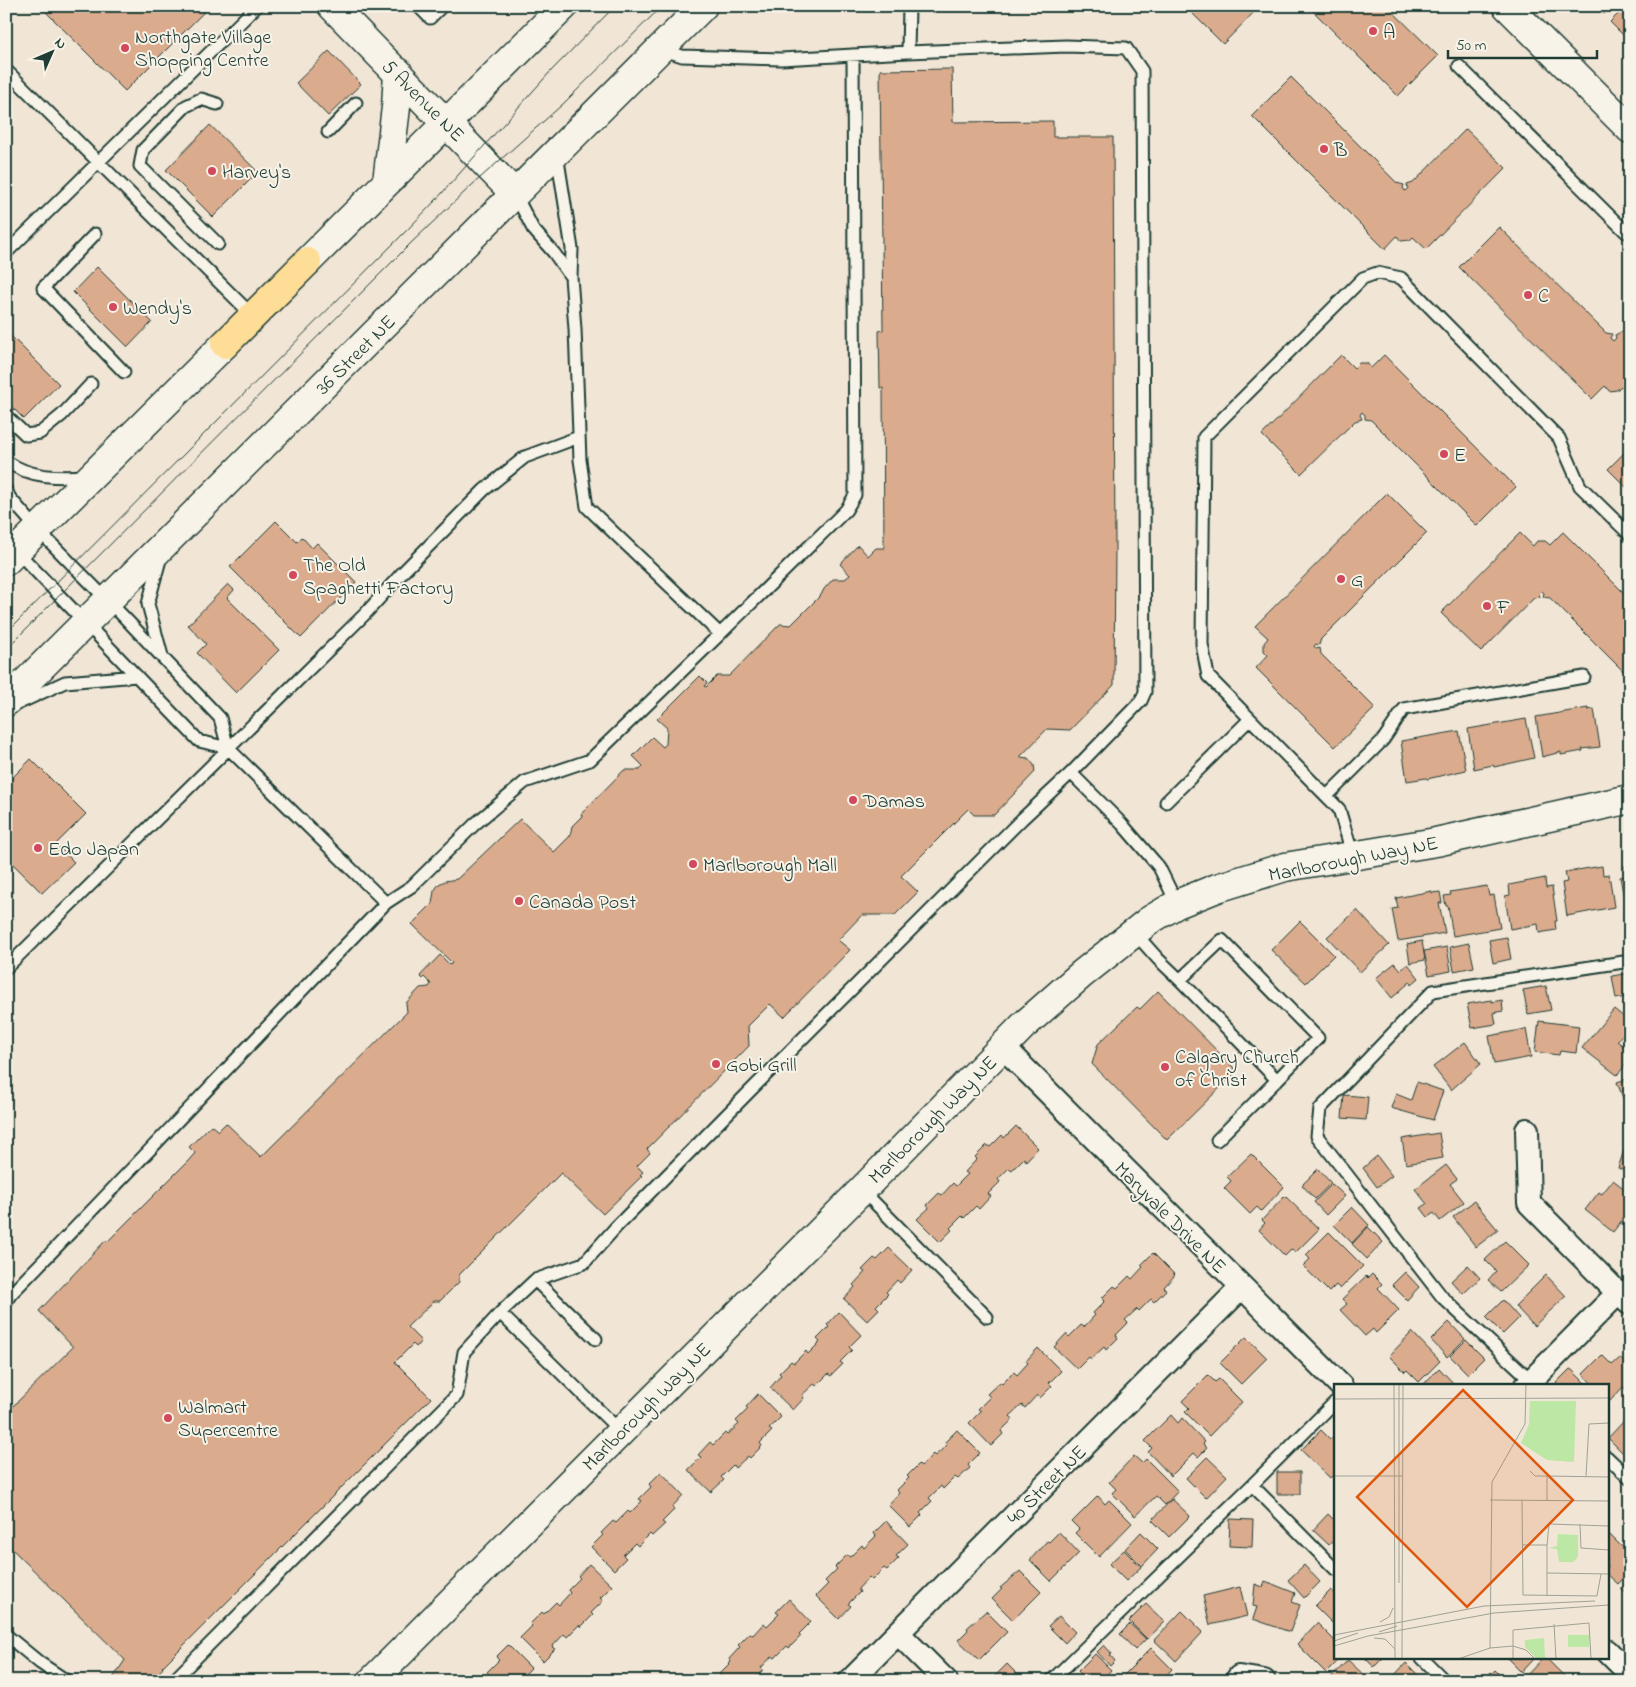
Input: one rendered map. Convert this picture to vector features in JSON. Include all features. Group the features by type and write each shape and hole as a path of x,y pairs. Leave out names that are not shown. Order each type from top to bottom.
{"main road":[{"path":"225,344 308,262"}],"street":[{"name":"5 Avenue NE","path":"332,6 448,123 515,194"},
{"path":"308,262 564,6"},
{"name":"36 Street NE","path":"6,702 703,6"},
{"path":"1507,6 1630,129"},
{"path":"387,182 398,72"},
{"path":"10,550 38,530 225,344"},
{"name":"Marlborough Way NE","path":"372,1681 1024,1025 1082,974 1150,920 1177,904 1218,888 1285,867 1436,842 1630,799"},
{"name":"Maryvale Drive NE","path":"1003,1047 1339,1384"},
{"path":"1527,1130 1529,1204 1626,1293 1531,1384"},
{"name":"40 Street NE","path":"850,1681 1242,1287"},
{"path":"898,1633 946,1681"},
{"path":"1608,1652 1630,1674"},
{"path":"1236,1681 1239,1677 1264,1681"}],"lane":[{"path":"6,253 257,6"},
{"path":"418,6 430,18 442,6"},
{"path":"908,52 909,6"},
{"path":"173,1681 457,1395 464,1352 500,1313 535,1280 584,1263 617,1226 750,1091 1022,819 1071,773 1141,701 1145,692 1142,71 1126,48 1066,46 782,59 682,56 661,49"},
{"path":"6,1302 16,1289 386,903 412,886 475,824 525,782 590,760 846,510 855,495 853,55"},
{"path":"1459,66 1626,232 1630,232"},
{"path":"6,70 253,316"},
{"path":"217,104 201,99 186,106 143,150 140,166 218,244"},
{"path":"328,132 356,103"},
{"path":"556,153 572,249 571,277 580,460 587,507 720,634"},
{"path":"515,194 533,229 554,253 571,277"},
{"path":"95,234 43,288 124,372"},
{"path":"1352,856 1340,809 1208,676 1202,644 1204,437 1363,278 1377,273 1401,278 1559,438 1580,486 1630,535"},
{"path":"6,416 26,435 40,433 62,414 91,384"},
{"path":"6,968 365,614 404,571 484,490 525,458 579,437"},
{"path":"6,461 25,472 64,478 91,476"},
{"path":"6,490 10,498 38,530 220,718 228,748 386,903"},
{"path":"162,658 148,604 165,544"},
{"path":"10,550 86,623 199,741 228,748"},
{"path":"6,709 65,682 137,676"},
{"path":"1327,796 1383,740 1404,709 1584,677"},
{"path":"1166,802 1250,719"},
{"path":"1071,773 1122,824 1159,867 1177,904"},
{"path":"1134,932 1158,959 1277,1080"},
{"path":"1180,980 1222,940 1318,1038 1217,1140"},
{"path":"1531,1384 1444,1298 1323,1144 1317,1136 1320,1109 1433,991 1630,961"},
{"path":"862,1190 988,1317"},
{"path":"535,1280 596,1339"},
{"path":"500,1313 620,1431"},
{"path":"1051,1681 1334,1403"},
{"path":"1608,1457 1630,1479"},
{"path":"1252,1485 1334,1568"},
{"path":"6,1635 40,1663 67,1681"},
{"path":"1424,1660 1445,1681"}],"building":[{"name":"Northgate Village Shopping Centre","path":"40,6 210,6 125,91"},
{"path":"1185,6 1260,6 1223,44"},
{"name":"A","path":"1308,6 1387,6 1438,56 1398,96"},
{"path":"1596,6 1612,6 1604,14"},
{"path":"1626,6 1630,6 1629,41 1610,22"},
{"path":"329,51 361,84 328,116 296,83"},
{"name":"Marlborough Mall","path":"952,69 953,122 1053,121 1053,137 1113,137 1114,685 1070,730 1047,729 1020,757 1028,758 1034,765 1035,772 994,815 974,815 968,809 901,876 918,892 895,915 862,915 838,940 850,950 784,1017 770,1004 748,1026 749,1046 647,1149 650,1153 637,1166 643,1172 640,1175 642,1176 603,1214 561,1173 459,1275 459,1282 440,1301 434,1301 407,1327 421,1341 416,1347 413,1344 395,1362 431,1398 162,1667 151,1681 111,1681 125,1660 8,1545 6,1547 6,1413 73,1347 39,1311 105,1241 108,1241 189,1160 195,1153 189,1147 211,1125 218,1131 226,1123 261,1157 407,1012 406,1003 420,988 429,987 431,984 424,977 423,979 420,976 440,955 450,965 452,963 412,924 432,904 434,891 439,884 457,879 520,819 554,852 570,836 572,826 582,816 581,814 624,770 640,770 643,766 633,756 652,737 663,747 666,744 667,728 657,719 700,676 707,683 704,686 706,687 717,676 729,676 780,624 791,625 821,595 833,579 845,579 850,575 840,564 858,545 868,556 876,548 884,548 883,388 880,388 879,331 883,330 880,70"},
{"name":"B","path":"1291,77 1397,183 1404,185 1405,191 1408,188 1407,185 1413,183 1466,129 1506,168 1426,249 1413,237 1410,240 1401,241 1397,236 1385,249 1252,116"},
{"name":"Harvey's","path":"210,125 258,172 213,217 166,170"},
{"name":"C","path":"1499,227 1606,333 1612,334 1610,338 1613,341 1616,338 1615,335 1630,324 1630,394 1621,386 1617,390 1609,391 1605,386 1592,399 1459,267"},
{"name":"Wendy's","path":"97,267 152,322 128,347 73,292"},
{"path":"6,331 59,384 24,419 6,401"},
{"name":"E","path":"1341,355 1354,368 1359,363 1367,363 1371,368 1384,355 1516,487 1477,526 1371,420 1365,419 1365,415 1362,412 1360,415 1362,419 1355,421 1301,474 1262,435"},
{"path":"1630,447 1630,491 1608,469"},
{"name":"G","path":"1387,493 1427,533 1321,639 1319,645 1316,644 1314,646 1316,649 1320,648 1321,654 1375,708 1335,747 1256,668 1268,655 1264,651 1264,643 1268,638 1255,626"},
{"name":"The Old Spaghetti Factory","path":"276,521 297,542 302,537 312,548 317,543 356,582 301,638 230,567"},
{"name":"F","path":"1563,532 1630,599 1630,678 1550,598 1543,597 1544,593 1542,591 1539,594 1540,597 1534,598 1481,652 1441,613 1520,533 1533,546 1537,541 1545,541 1550,545"},
{"path":"228,584 234,590 227,598 279,650 236,693 197,653 206,644 188,625"},
{"path":"1588,708 1588,710 1594,709 1600,747 1582,749 1583,751 1561,755 1561,752 1542,757 1536,717"},
{"path":"1526,719 1534,758 1494,767 1493,765 1474,769 1468,729"},
{"path":"1459,731 1466,770 1427,779 1407,781 1401,741"},
{"path":"31,759 86,814 56,844 74,862 42,893 6,857 6,784"},
{"path":"1630,865 1630,908 1626,909 1620,877 1625,876 1624,866"},
{"path":"1602,866 1603,875 1609,874 1614,907 1567,916 1562,883 1567,882 1565,872"},
{"path":"1545,878 1546,888 1552,887 1557,921 1555,921 1556,930 1539,933 1538,924 1510,929 1505,896 1510,895 1509,885"},
{"path":"1487,886 1489,896 1494,895 1500,928 1453,936 1448,906 1446,906 1444,896 1451,895 1450,892"},
{"path":"1432,891 1432,893 1440,892 1442,903 1439,903 1445,933 1398,941 1392,909 1398,908 1396,898"},
{"path":"1357,910 1389,945 1360,972 1327,937"},
{"path":"1300,921 1334,955 1306,983 1271,950"},
{"path":"1507,937 1511,959 1493,963 1489,940"},
{"path":"1422,941 1425,960 1410,963 1407,944"},
{"path":"1469,943 1474,967 1454,971 1450,947"},
{"path":"1447,947 1451,971 1429,975 1424,951"},
{"path":"1395,963 1401,970 1408,964 1419,978 1411,985 1410,982 1392,998 1376,978"},
{"path":"1630,973 1630,996 1616,999 1612,976"},
{"path":"1546,986 1551,1010 1528,1014 1523,990"},
{"name":"Calgary Church of Christ","path":"1158,991 1237,1071 1167,1140 1092,1064 1098,1044 1137,1007 1140,1009"},
{"path":"1492,1000 1492,1002 1502,1000 1503,1011 1494,1013 1496,1024 1472,1028 1467,1004"},
{"path":"1614,1009 1630,1022 1630,1025 1617,1041 1630,1051 1630,1060 1617,1075 1582,1048"},
{"path":"1539,1021 1579,1026 1576,1053 1560,1051 1559,1055 1535,1052"},
{"path":"1526,1029 1531,1057 1494,1064 1489,1036"},
{"path":"1465,1042 1481,1064 1451,1090 1433,1067"},
{"path":"1630,1078 1630,1117 1617,1082"},
{"path":"1417,1082 1443,1091 1433,1120 1391,1108 1396,1094 1411,1100"},
{"path":"1344,1095 1368,1097 1366,1120 1342,1118"},
{"path":"1016,1126 1038,1148 1026,1161 1024,1158 1012,1170 1009,1168 998,1179 1000,1182 988,1194 991,1196 979,1209 976,1206 964,1218 962,1216 940,1242 917,1219 929,1208 927,1205 939,1193 942,1195 953,1183 956,1186 968,1174 965,1172 977,1159 975,1157 987,1145 990,1147 1002,1135 1004,1138"},
{"path":"1439,1133 1443,1158 1406,1164 1402,1139"},
{"path":"1630,1133 1630,1173 1618,1168"},
{"path":"1251,1154 1284,1187 1261,1211 1257,1207 1250,1214 1224,1188 1231,1181 1227,1177"},
{"path":"1377,1156 1392,1176 1377,1187 1363,1168"},
{"path":"1446,1165 1457,1179 1450,1184 1464,1202 1440,1221 1434,1213 1428,1217 1421,1208 1427,1204 1415,1189"},
{"path":"1318,1169 1331,1183 1315,1199 1302,1185"},
{"path":"1613,1180 1630,1193 1630,1210 1613,1232 1585,1210 1599,1192 1602,1194"},
{"path":"1332,1184 1345,1196 1326,1215 1314,1202"},
{"path":"1285,1196 1319,1229 1295,1253 1292,1249 1285,1256 1259,1230 1265,1223 1262,1220"},
{"path":"1474,1201 1498,1230 1476,1247 1453,1217"},
{"path":"1352,1207 1369,1225 1352,1243 1334,1225"},
{"path":"1368,1227 1383,1242 1367,1259 1352,1244"},
{"path":"1329,1232 1363,1266 1340,1289 1336,1285 1329,1292 1303,1266 1310,1259 1306,1255"},
{"path":"1505,1241 1529,1265 1501,1292 1488,1280 1496,1271 1485,1260"},
{"path":"889,1248 912,1270 900,1283 897,1280 886,1292 888,1294 876,1306 879,1309 867,1321 844,1299 865,1272 862,1270 874,1258 877,1260"},
{"path":"1153,1253 1175,1275 1164,1287 1166,1290 1154,1302 1151,1299 1139,1311 1137,1309 1125,1320 1128,1323 1116,1335 1118,1338 1106,1350 1104,1347 1091,1359 1089,1357 1077,1369 1054,1347 1066,1334 1069,1337 1081,1325 1084,1327 1095,1315 1093,1313 1105,1301 1102,1298 1114,1286 1117,1288 1129,1276 1132,1279 1143,1267 1141,1265"},
{"path":"1468,1265 1480,1278 1463,1294 1451,1281"},
{"path":"1405,1272 1419,1287 1407,1300 1392,1285"},
{"path":"1372,1274 1382,1284 1378,1288 1399,1310 1376,1333 1373,1329 1365,1336 1340,1310 1347,1304 1342,1299 1366,1276 1368,1278"},
{"path":"1546,1275 1566,1296 1534,1326 1515,1306"},
{"path":"1503,1300 1519,1318 1503,1334 1486,1317"},
{"path":"839,1312 861,1335 849,1347 852,1350 840,1362 843,1364 831,1376 828,1374 816,1386 814,1384 802,1395 804,1398 793,1410 770,1388 781,1375 779,1373 791,1361 794,1363 806,1351 808,1354 820,1342 817,1339 829,1327 827,1325"},
{"path":"1449,1322 1465,1339 1447,1357 1431,1340"},
{"path":"1412,1332 1440,1361 1419,1382 1407,1370 1405,1372 1389,1356"},
{"path":"1246,1337 1267,1358 1241,1384 1220,1363"},
{"path":"1466,1340 1484,1358 1468,1374 1450,1356"},
{"path":"1038,1348 1061,1371 1049,1383 1052,1386 1040,1398 1037,1395 1025,1408 1022,1405 1010,1416 1013,1419 1001,1431 1003,1434 991,1446 969,1423 981,1411 978,1409 990,1397 987,1394 1000,1382 1002,1384 1014,1372 1017,1375"},
{"path":"1602,1355 1612,1365 1620,1358 1630,1367 1630,1386 1626,1389 1623,1387 1610,1401 1608,1400 1608,1384 1592,1384 1583,1374"},
{"path":"1439,1368 1454,1384 1424,1384"},
{"path":"1570,1369 1586,1384 1555,1384"},
{"path":"1208,1375 1215,1382 1219,1379 1242,1402 1209,1436 1185,1412 1189,1408 1182,1401"},
{"path":"1630,1390 1630,1403 1623,1397"},
{"path":"758,1394 781,1417 769,1429 772,1431 760,1443 762,1446 750,1458 748,1456 735,1468 733,1465 721,1477 724,1480 711,1492 688,1470 701,1457 698,1455 710,1442 713,1445 725,1433 727,1435 739,1424 736,1421 748,1409 746,1407"},
{"path":"1171,1415 1178,1423 1182,1418 1205,1442 1203,1444 1207,1448 1198,1457 1194,1453 1171,1476 1148,1452 1152,1448 1145,1441"},
{"path":"1624,1421 1630,1427 1630,1450 1625,1455 1608,1438"},
{"path":"957,1430 980,1453 968,1465 970,1468 958,1479 955,1477 943,1489 941,1486 929,1498 932,1501 910,1527 888,1505 899,1493 897,1490 909,1478 907,1476 919,1464 921,1466 933,1454 935,1456 947,1445 945,1442"},
{"path":"1321,1430 1334,1440 1334,1474 1330,1478 1301,1450"},
{"path":"1134,1456 1142,1463 1146,1459 1178,1491 1165,1505 1156,1496 1135,1516 1112,1493 1116,1489 1109,1482"},
{"path":"1207,1457 1227,1476 1206,1498 1186,1478"},
{"path":"661,1472 683,1495 672,1507 674,1510 662,1522 665,1524 652,1536 650,1534 638,1546 635,1543 623,1555 626,1558 614,1570 591,1547 613,1521 616,1523 642,1501 639,1499 651,1487 649,1484"},
{"path":"1277,1472 1300,1472 1300,1494 1277,1494"},
{"path":"1098,1496 1105,1504 1109,1500 1132,1523 1099,1557 1075,1533 1079,1529 1072,1522"},
{"path":"1172,1499 1190,1516 1169,1537 1152,1520"},
{"path":"1328,1514 1334,1520 1334,1540 1329,1545 1313,1530"},
{"path":"1230,1519 1253,1520 1252,1547 1229,1546"},
{"path":"886,1521 908,1544 896,1556 899,1558 887,1570 884,1568 872,1580 869,1577 858,1589 860,1592 848,1604 851,1606 839,1619 816,1596 828,1584 825,1581 837,1569 835,1567 847,1555 850,1557 862,1545 864,1548 876,1536 874,1533"},
{"path":"1059,1532 1079,1553 1051,1581 1030,1560 1047,1541 1049,1542"},
{"path":"1141,1532 1158,1549 1142,1566 1125,1549"},
{"path":"1610,1535 1630,1555 1630,1572 1618,1584 1608,1575 1608,1537"},
{"path":"1124,1550 1141,1567 1126,1581 1109,1564"},
{"path":"589,1564 612,1586 600,1598 603,1601 591,1613 593,1615 567,1637 564,1634 552,1647 555,1649 543,1661 520,1638 542,1612 544,1614 556,1602 559,1605 570,1593 568,1590 580,1578 578,1576"},
{"path":"1304,1565 1320,1582 1304,1598 1288,1580"},
{"path":"1020,1571 1041,1592 1013,1620 992,1599 1002,1589 1000,1588"},
{"path":"1630,1580 1630,1597 1621,1589"},
{"path":"1265,1581 1295,1593 1292,1602 1300,1605 1290,1632 1253,1619 1257,1607 1253,1606 1255,1584 1263,1587"},
{"path":"1240,1587 1247,1616 1210,1625 1203,1596"},
{"path":"1331,1590 1334,1592 1334,1622 1332,1623 1315,1606"},
{"path":"789,1599 811,1622 799,1634 801,1636 775,1658 772,1656 761,1668 763,1670 752,1681 726,1681 719,1674 731,1662 729,1659 740,1647 738,1645 750,1633 753,1635 764,1623 767,1626 779,1614 776,1612"},
{"path":"1146,1604 1165,1622 1147,1639 1129,1621"},
{"path":"986,1611 1007,1632 979,1660 958,1640 968,1630 967,1628"},
{"path":"1182,1611 1203,1632 1176,1661 1154,1640"},
{"path":"1059,1616 1075,1632 1065,1643 1048,1626"},
{"path":"1317,1623 1334,1640 1334,1660 1339,1660 1326,1673 1297,1644"},
{"path":"1130,1624 1146,1639 1135,1650 1120,1634"},
{"path":"508,1645 531,1668 520,1681 483,1681 489,1674 487,1672 499,1660 496,1657"},
{"path":"1104,1645 1115,1661 1110,1666 1097,1652"},
{"path":"1151,1648 1172,1669 1161,1681 1128,1681 1123,1676"},
{"path":"1095,1654 1111,1670 1101,1681 1088,1681 1078,1671"},
{"path":"1348,1660 1370,1681 1328,1681"},
{"path":"1367,1660 1381,1660 1374,1667"},
{"path":"1509,1660 1532,1660 1521,1672"},
{"path":"1541,1660 1548,1660 1569,1681 1527,1681 1524,1678"},
{"path":"1406,1663 1422,1679 1421,1681 1393,1681 1391,1679"},
{"path":"1007,1664 1024,1681 990,1681"},
{"path":"1495,1670 1506,1681 1482,1681 1491,1672"}],"tram line":[{"path":"6,633 409,228 550,72 615,6"},
{"path":"6,649 411,243 471,186 563,104 662,6"}],"place":[{"name":"A","path":"1373,31"},
{"name":"Northgate Village Shopping Centre","path":"125,48"},
{"name":"B","path":"1324,149"},
{"name":"Harvey's","path":"212,171"},
{"name":"C","path":"1528,295"},
{"name":"Wendy's","path":"113,307"},
{"name":"E","path":"1444,454"},
{"name":"The Old Spaghetti Factory","path":"293,575"},
{"name":"G","path":"1341,579"},
{"name":"F","path":"1487,606"},
{"name":"Damas","path":"853,800"},
{"name":"Edo Japan","path":"38,848"},
{"name":"Marlborough Mall","path":"693,864"},
{"name":"Canada Post","path":"519,901"},
{"name":"Gobi Grill","path":"716,1064"},
{"name":"Calgary Church of Christ","path":"1165,1067"},
{"name":"Walmart Supercentre","path":"168,1418"}]}
